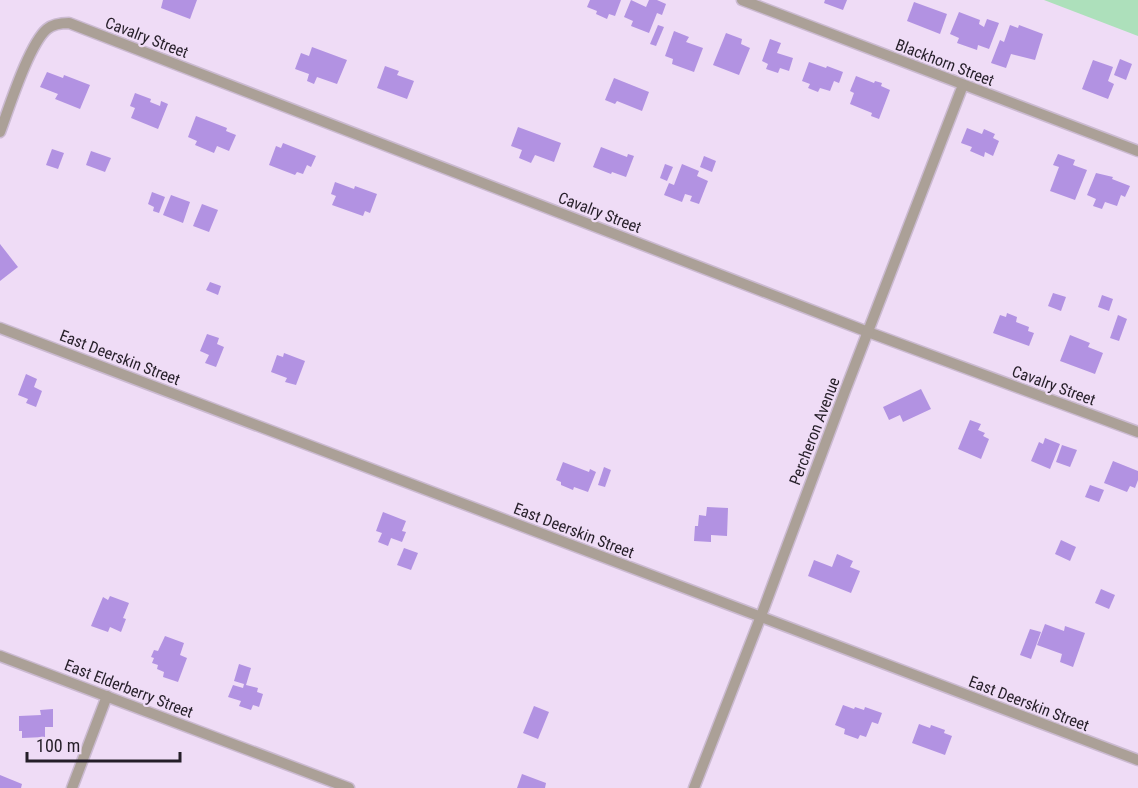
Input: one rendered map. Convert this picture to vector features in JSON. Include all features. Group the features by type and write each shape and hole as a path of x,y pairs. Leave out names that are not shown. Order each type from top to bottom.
{"street":[{"name":"Blackhorn Street","path":"748,1 1138,151"},
{"name":"Cavalry Street","path":"0,132 23,71 40,36 51,26 69,23 868,332 1138,432"},
{"name":"Percheron Avenue","path":"694,788 963,85"},
{"name":"East Deerskin Street","path":"0,328 1138,760"},
{"name":"East Elderberry Street","path":"0,656 349,788"},
{"path":"72,788 107,696"}],"green space":[{"path":"1044,0 1138,0 1138,36"}],"building":[{"path":"163,0 197,0 190,19 161,8"},
{"path":"590,0 621,0 615,16 609,14 607,19 587,7"},
{"path":"631,0 646,7 649,0 657,0 666,4 662,15 657,13 649,33 631,26 633,21 624,17"},
{"path":"825,0 847,0 843,10 824,3"},
{"path":"914,2 947,14 940,34 907,21"},
{"path":"959,12 980,20 979,24 984,27 987,19 999,23 989,49 978,45 977,50 957,43 959,38 950,34"},
{"path":"658,25 664,27 656,46 650,44"},
{"path":"1010,25 1018,28 1019,25 1043,34 1035,60 1011,54 1006,68 991,63 1000,40 1004,42"},
{"path":"674,31 689,37 686,42 703,48 694,72 672,64 673,59 665,56"},
{"path":"726,33 742,39 741,44 750,48 739,75 713,65"},
{"path":"770,39 781,43 777,53 793,58 789,71 780,68 778,73 766,69 768,64 762,61"},
{"path":"312,47 347,60 337,84 317,77 314,84 307,81 309,74 295,69 301,53 309,56"},
{"path":"1120,59 1132,64 1126,80 1114,75"},
{"path":"1093,60 1113,67 1108,81 1114,84 1108,99 1082,89"},
{"path":"809,62 843,72 839,83 834,81 830,91 820,88 818,92 808,88 810,84 802,81"},
{"path":"385,66 399,71 397,75 414,81 407,99 377,88"},
{"path":"47,72 63,78 64,75 90,85 80,109 55,99 58,94 40,87"},
{"path":"856,76 874,83 875,81 882,83 881,86 890,90 879,119 871,116 872,113 850,104 854,93 850,91"},
{"path":"614,78 649,92 642,111 617,101 615,104 605,100"},
{"path":"135,93 151,99 150,102 160,106 161,101 168,104 158,129 131,118 135,108 130,106"},
{"path":"196,116 227,128 226,131 236,135 229,151 217,146 214,153 195,145 197,141 188,137"},
{"path":"518,127 561,143 554,162 535,155 531,163 519,158 522,150 511,146"},
{"path":"967,128 982,134 984,129 995,134 993,138 999,141 993,156 985,152 984,157 970,151 972,147 961,143"},
{"path":"283,143 316,156 311,167 307,165 303,174 297,172 295,175 269,165 276,146 281,148"},
{"path":"601,147 627,157 628,154 634,156 626,177 593,167"},
{"path":"52,149 64,153 58,169 46,165"},
{"path":"91,151 111,158 105,172 86,165"},
{"path":"1058,154 1075,160 1073,165 1087,170 1075,200 1050,191 1059,167 1053,165"},
{"path":"704,156 716,161 712,172 700,167"},
{"path":"665,164 673,167 667,181 660,178"},
{"path":"682,164 699,171 697,176 708,181 699,204 690,201 692,196 685,194 682,202 664,195 669,183 674,185"},
{"path":"1096,173 1113,177 1112,179 1130,186 1125,197 1121,195 1117,206 1105,202 1102,209 1093,206 1096,199 1087,195"},
{"path":"335,182 377,194 370,213 365,211 363,216 332,205 336,196 331,194"},
{"path":"152,192 165,197 159,213 153,211 154,207 148,204"},
{"path":"171,195 190,202 183,223 163,215"},
{"path":"202,204 218,210 209,232 193,226"},
{"path":"0,244 18,267 0,281"},
{"path":"210,282 221,286 218,295 206,290"},
{"path":"1053,293 1066,297 1061,311 1048,306"},
{"path":"1102,295 1113,299 1109,311 1098,307"},
{"path":"1007,313 1017,317 1016,322 1029,327 1028,331 1034,333 1029,346 993,333 1000,315 1006,317"},
{"path":"1118,315 1127,319 1119,341 1110,338"},
{"path":"207,334 219,338 217,344 224,347 216,367 205,363 209,355 200,351"},
{"path":"1070,335 1090,343 1088,347 1103,353 1095,374 1060,361"},
{"path":"284,353 305,361 296,385 285,382 287,378 271,372 277,355 283,357"},
{"path":"26,374 37,379 34,387 42,391 36,407 26,403 28,399 18,395"},
{"path":"921,389 931,409 903,422 900,415 889,420 883,407"},
{"path":"970,420 981,424 978,430 985,433 983,436 989,439 981,459 958,449"},
{"path":"1045,438 1060,444 1050,469 1031,461 1039,442 1043,444"},
{"path":"1062,445 1077,450 1070,467 1056,462"},
{"path":"1113,461 1138,471 1135,488 1130,486 1127,492 1104,483"},
{"path":"563,462 589,472 590,469 596,472 588,492 574,487 573,490 556,480"},
{"path":"604,467 611,470 605,487 598,485"},
{"path":"1090,485 1104,490 1099,502 1085,497"},
{"path":"707,507 728,508 727,536 711,535 711,542 694,541 695,526 698,526 699,515 706,516"},
{"path":"383,512 406,521 402,531 406,532 402,542 391,538 388,546 378,542 382,533 376,531"},
{"path":"1061,540 1076,547 1070,561 1055,554"},
{"path":"404,548 418,553 411,570 397,565"},
{"path":"837,554 853,561 850,567 860,571 851,593 808,576 814,560 832,567"},
{"path":"1101,589 1115,595 1109,609 1095,603"},
{"path":"110,596 129,603 121,632 110,627 108,632 91,626 103,597 108,600"},
{"path":"1045,624 1064,631 1065,626 1085,633 1073,667 1060,662 1062,654 1037,645"},
{"path":"1030,629 1041,632 1031,659 1020,655"},
{"path":"165,636 184,643 180,655 187,658 178,682 163,677 164,672 157,669 158,665 152,663 154,658 151,657 154,650 158,651"},
{"path":"239,664 251,668 246,685 258,688 257,692 263,694 259,707 253,705 251,710 239,706 241,701 228,697 233,685 243,688 244,684 234,681"},
{"path":"843,705 864,710 865,707 882,713 878,724 872,722 866,737 860,735 858,739 844,734 845,729 835,725"},
{"path":"534,706 549,712 538,739 523,733"},
{"path":"53,709 53,727 45,727 45,737 22,738 22,731 19,731 19,716 41,715 40,710"},
{"path":"919,724 945,730 944,733 952,736 945,755 912,743"},
{"path":"522,774 546,783 545,788 517,788"},
{"path":"0,775 22,784 21,788 0,788"}]}
